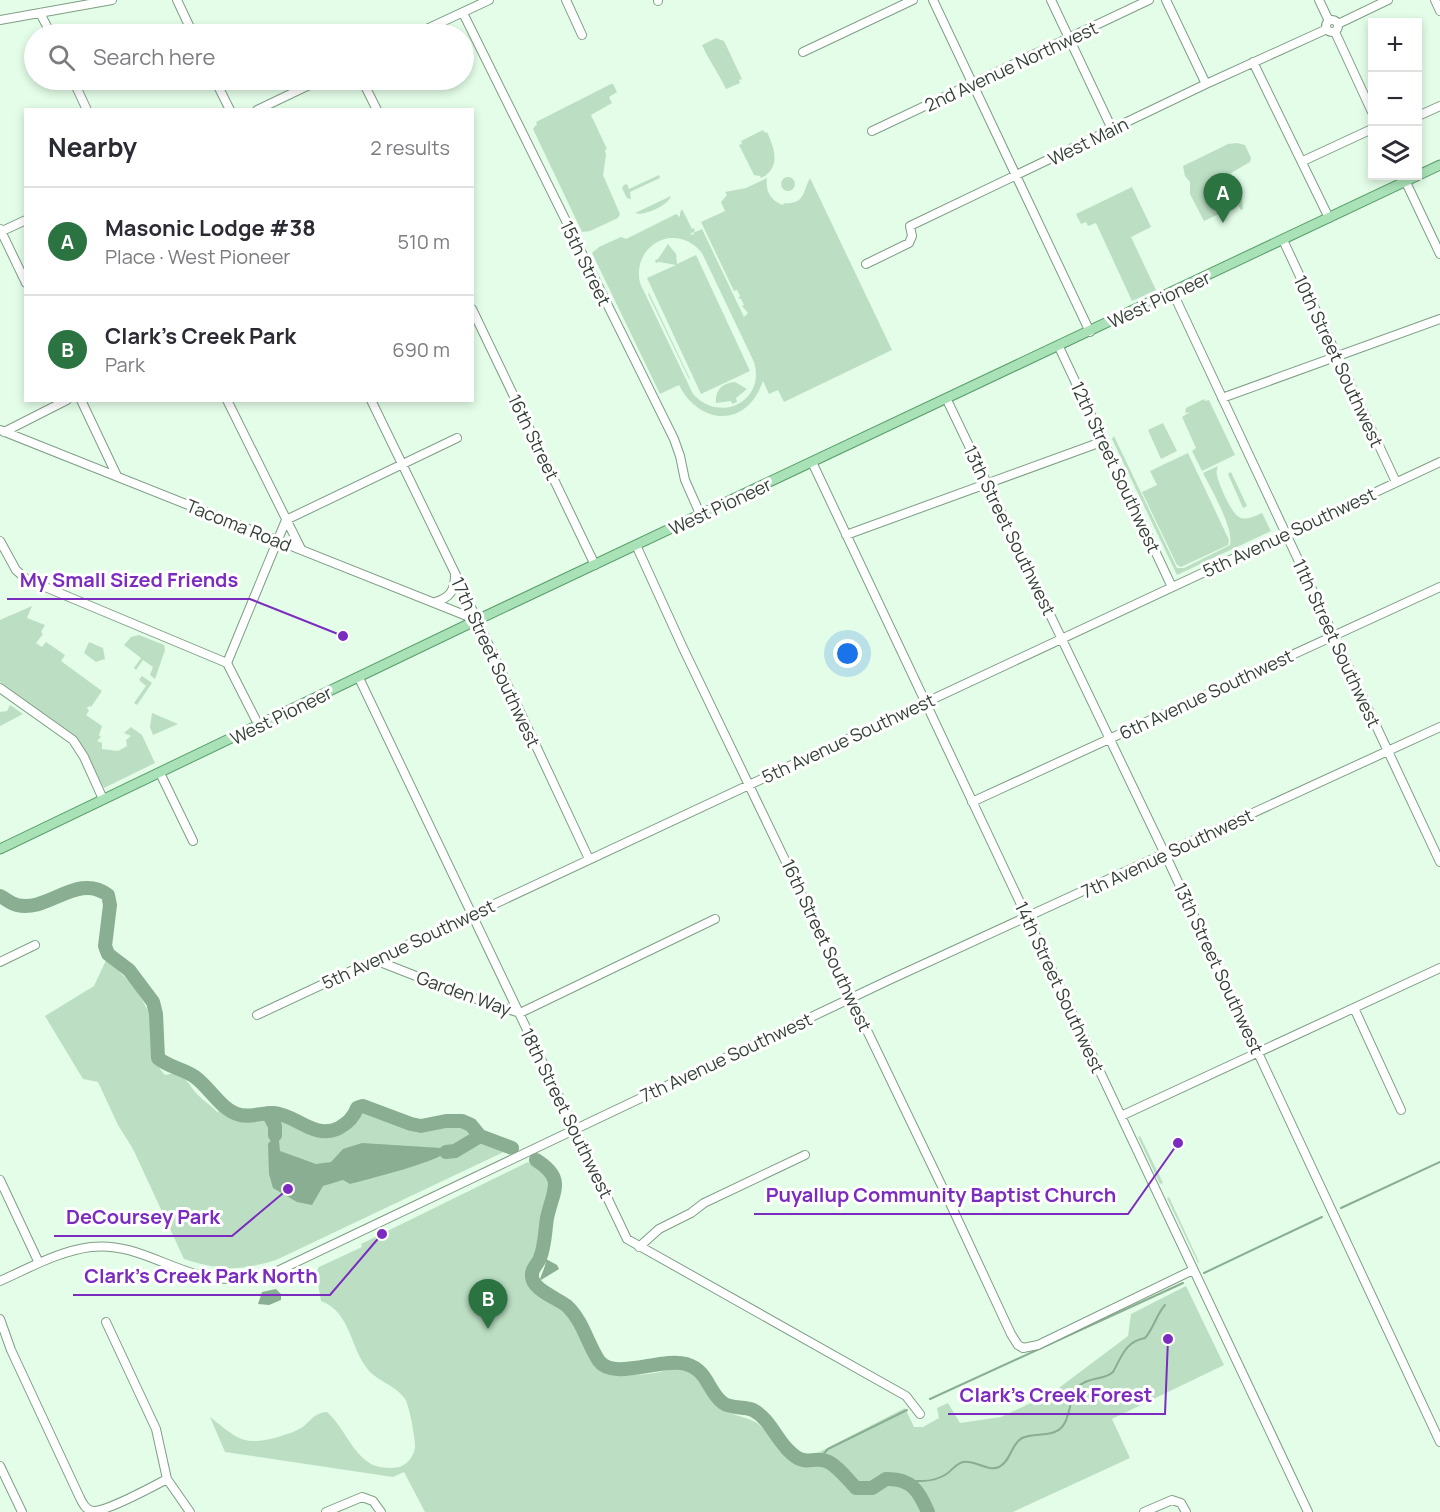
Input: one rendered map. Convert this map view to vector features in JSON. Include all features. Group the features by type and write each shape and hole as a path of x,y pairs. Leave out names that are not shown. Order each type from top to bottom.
{"main road":[{"name":"West Pioneer","path":"1422,172 1440,165"},
{"name":"West Pioneer","path":"0,849 477,620 1173,293 1402,180"}],"street":[{"path":"0,20 112,0"},
{"path":"177,0 188,24"},
{"path":"438,24 489,0"},
{"path":"566,0 582,35"},
{"path":"803,52 913,0"},
{"path":"933,0 1090,332"},
{"path":"1052,0 1112,129"},
{"name":"2nd Avenue Northwest","path":"872,131 1149,0"},
{"path":"1164,0 1206,84"},
{"path":"1319,0 1368,103"},
{"name":"West Main","path":"866,264 909,243 912,236 910,226 1206,84 1389,0"},
{"path":"1435,0 1440,11"},
{"path":"40,13 46,24"},
{"name":"15th Street","path":"463,13 468,24"},
{"name":"15th Street","path":"474,35 674,438 681,458 685,482 701,516"},
{"path":"1254,62 1329,218"},
{"path":"77,90 86,108"},
{"path":"220,90 229,108"},
{"path":"261,108 299,90"},
{"path":"367,90 376,108"},
{"path":"1422,114 1440,106"},
{"path":"1303,161 1368,131"},
{"path":"1404,180 1440,254"},
{"path":"24,221 0,231 24,279"},
{"name":"10th Street Southwest","path":"1283,240 1396,482"},
{"name":"11th Street Southwest","path":"1173,293 1440,862"},
{"name":"16th Street","path":"474,313 595,565"},
{"path":"1222,398 1440,319"},
{"name":"12th Street Southwest","path":"1059,347 1172,587"},
{"name":"13th Street Southwest","path":"947,400 1259,1052 1440,1442"},
{"path":"2,431 63,402"},
{"path":"82,402 117,476"},
{"path":"228,402 301,549"},
{"name":"17th Street Southwest","path":"372,402 589,859"},
{"name":"Tacoma Road","path":"2,431 477,620"},
{"path":"226,663 286,520 457,438"},
{"path":"846,535 1104,441"},
{"name":"14th Street Southwest","path":"812,462 1308,1512"},
{"name":"5th Avenue Southwest","path":"257,1015 1440,462"},
{"path":"0,542 16,570 26,579 226,663 259,726"},
{"name":"16th Street Southwest","path":"636,545 673,627 1018,1346 1023,1348 1038,1345 1193,1270"},
{"path":"435,602 446,599 451,593 455,573"},
{"name":"6th Avenue Southwest","path":"972,802 1440,586"},
{"name":"18th Street Southwest","path":"358,678 627,1239 906,1396 920,1414"},
{"path":"0,688 73,740 84,757 103,799"},
{"name":"7th Avenue Southwest","path":"0,1281 66,1252 91,1247 118,1247 142,1253 205,1276 231,1280 258,1277 284,1269 852,998 1440,727"},
{"path":"160,773 193,841"},
{"path":"519,1013 715,919"},
{"path":"0,962 35,945"},
{"name":"Garden Way","path":"375,960 466,996 519,1013"},
{"path":"1120,1116 1440,968"},
{"path":"1354,1008 1401,1110"},
{"path":"639,1246 659,1229 691,1213 704,1203 806,1155"},
{"path":"0,1180 39,1263"},
{"path":"0,1320 11,1350 76,1490 88,1509 95,1511 107,1508 167,1479"},
{"path":"106,1322 156,1429 167,1479 190,1512"},
{"path":"0,1466 22,1512"},
{"path":"326,1512 359,1498 368,1498 381,1512"},
{"path":"1144,1512 1168,1500 1181,1503 1186,1512"}],"shaded area":[{"path":"716,38 724,41 742,79 739,80 740,83 726,89 702,45"},
{"path":"611,84 617,92 609,97 612,103 591,115 607,149 605,150 603,175 620,214 618,218 590,231 582,232 533,129 536,122"},
{"path":"763,130 770,138 774,151 774,164 761,178 754,175 739,145 742,144 741,141"},
{"path":"1228,144 1245,145 1251,158 1250,162 1231,173 1242,198 1243,209 1241,210 1238,205 1204,221 1190,194 1190,182 1185,176 1183,166"},
{"path":"659,175 660,178 630,192 631,199 627,198 622,188 624,185 627,184 629,189"},
{"path":"788,177 793,179 795,184 793,189 788,191 783,189 781,184 783,179"},
{"path":"767,178 770,195 783,205 800,199 810,178 892,350 784,402 778,390 769,394 763,381 756,396 746,407 735,414 723,416 711,414 699,408 688,399 679,385 660,394 592,253 599,247 621,237 626,239 676,214 680,217 682,209 695,231 690,234 694,235 693,233 702,229 744,317 748,313 742,306 744,305 741,299 738,298 740,296 737,290 734,291 701,222 725,211 721,202 727,195 725,192 746,188","holes":["669,238 687,241 702,253 754,362 756,376 753,388 738,404 716,407 704,403 693,394 640,283 639,268 644,254 654,244"]},
{"path":"1132,187 1151,227 1131,237 1156,290 1132,301 1096,223 1088,226 1086,222 1081,224 1076,214"},
{"path":"671,196 666,203 655,209 635,213"},
{"path":"668,244 676,254 677,264 696,255 750,371 701,394 647,278 676,265 656,263 655,260"},
{"path":"649,293 690,379 648,294"},
{"path":"735,382 747,389 736,398 737,402 716,403 720,388"},
{"path":"1204,399 1209,400 1235,455 1202,471 1192,451 1196,448 1182,417 1190,412 1185,413 1186,408"},
{"path":"1163,423 1177,451 1161,459 1148,430"},
{"path":"1114,436 1177,568 1184,568 1230,545 1229,529 1203,473 1218,466 1220,485 1236,515 1251,518 1262,513 1271,531 1177,575 1112,439"},
{"path":"1188,453 1229,540 1228,545 1181,567 1177,565 1142,492 1157,485 1150,471"},
{"path":"1231,472 1247,506 1243,508 1228,474"},
{"path":"32,606 27,618 45,625 41,632 43,634 36,643 42,647 46,642 65,655 61,661 102,691 91,707 87,708 89,711 86,715 102,726 99,735 101,737 97,741 102,743 102,749 118,751 127,746 126,740 131,736 124,733 131,727 142,735 155,763 104,788 77,740 0,682 0,620"},
{"path":"139,635 164,645 165,650 155,679 150,675 153,667 143,660 136,670 134,668 141,658 124,645 131,637"},
{"path":"89,642 103,648 105,659 96,662 84,653"},
{"path":"142,676 152,683 137,705 134,703 146,686 139,680"},
{"path":"10,705 23,714 0,726 0,712 7,711"},
{"path":"152,713 178,724 153,735 150,727"},
{"path":"107,958 131,984 145,1005 152,1022 153,1051 158,1066 165,1075 175,1073 184,1078 217,1112 227,1107 234,1112 246,1115 276,1113 317,1130 325,1131 343,1126 352,1118 357,1108 363,1106 421,1126 446,1121 462,1121 471,1125 480,1136 512,1148 276,1260 230,1268 209,1266 184,1259 133,1149 118,1125 98,1082 83,1079 45,1016 94,986"},
{"path":"275,1135 279,1141 280,1151 316,1164 331,1162 343,1149 362,1143 441,1148 446,1152 417,1165 350,1184 343,1180 323,1186 312,1205 297,1202 273,1188 269,1174 268,1144"},
{"path":"1140,1136 1163,1183 1160,1184 1138,1137"},
{"path":"528,1162 546,1172 553,1186 546,1210 539,1254 529,1270 528,1282 537,1293 568,1315 581,1333 599,1367 610,1373 623,1375 650,1374 675,1369 687,1370 701,1381 715,1405 729,1413 757,1423 783,1454 800,1462 905,1408 914,1427 923,1427 939,1418 937,1408 948,1403 960,1423 1001,1417 1052,1393 1128,1336 1131,1314 1186,1286 1224,1365 1112,1419 1130,1458 1013,1512 425,1512 404,1472 393,1477 225,1452 210,1417 241,1439 256,1441 295,1431 317,1415 327,1412 356,1451 371,1464 391,1468 402,1466 407,1462 412,1457 415,1443 407,1402 401,1394 374,1376 366,1367 344,1321 331,1306 321,1301 316,1272 319,1267 362,1247 361,1244"},
{"path":"1169,1197 1199,1262 1198,1263 1167,1198"},
{"path":"546,1259 557,1265 559,1269 541,1280 540,1279"},
{"path":"276,1289 281,1294 281,1300 269,1305 258,1304 262,1292"}],"waterway":[{"path":"0,896 17,905 29,906 85,888 96,889 108,895 110,905 105,946 108,954 129,970 153,1002 156,1014 158,1058 195,1077 220,1102 237,1114 246,1116 274,1113 314,1129 330,1131 345,1124 357,1108 363,1106 421,1126 446,1121 462,1121 471,1125 480,1136 512,1148"},
{"path":"268,1113 275,1126 275,1135"},
{"path":"446,1152 455,1151 480,1136"},
{"path":"536,1160 551,1173 555,1186 547,1218 543,1249 532,1272 533,1279 540,1289 567,1306 572,1312 599,1361 606,1367 616,1369 664,1363 686,1364 694,1367 704,1376 723,1403 753,1410 759,1414 784,1446 795,1456 804,1460 821,1460 830,1463 856,1488 872,1488 886,1479 908,1483 917,1492 928,1512"},
{"path":"1341,1208 1440,1162"},
{"path":"1204,1273 1322,1217"},
{"path":"930,1399 1183,1283"},
{"path":"895,1479 933,1480 945,1475 963,1462 990,1468 999,1467 1022,1438 1053,1433 1058,1430 1065,1422 1073,1395 1079,1386 1113,1372 1128,1346 1145,1338 1165,1305"},
{"path":"818,1460 828,1449 907,1410"}],"place":[{"name":"Masonic Lodge #38","path":"1223,223"},
{"name":"My Small Sized Friends","path":"343,636"},
{"name":"Puyallup Community Baptist Church","path":"1178,1143"},
{"name":"DeCoursey Park","path":"288,1189"},
{"name":"Clark's Creek Park North","path":"382,1234"},
{"name":"Clark's Creek Park","path":"488,1329"},
{"name":"Clark's Creek Forest","path":"1168,1339"}]}
